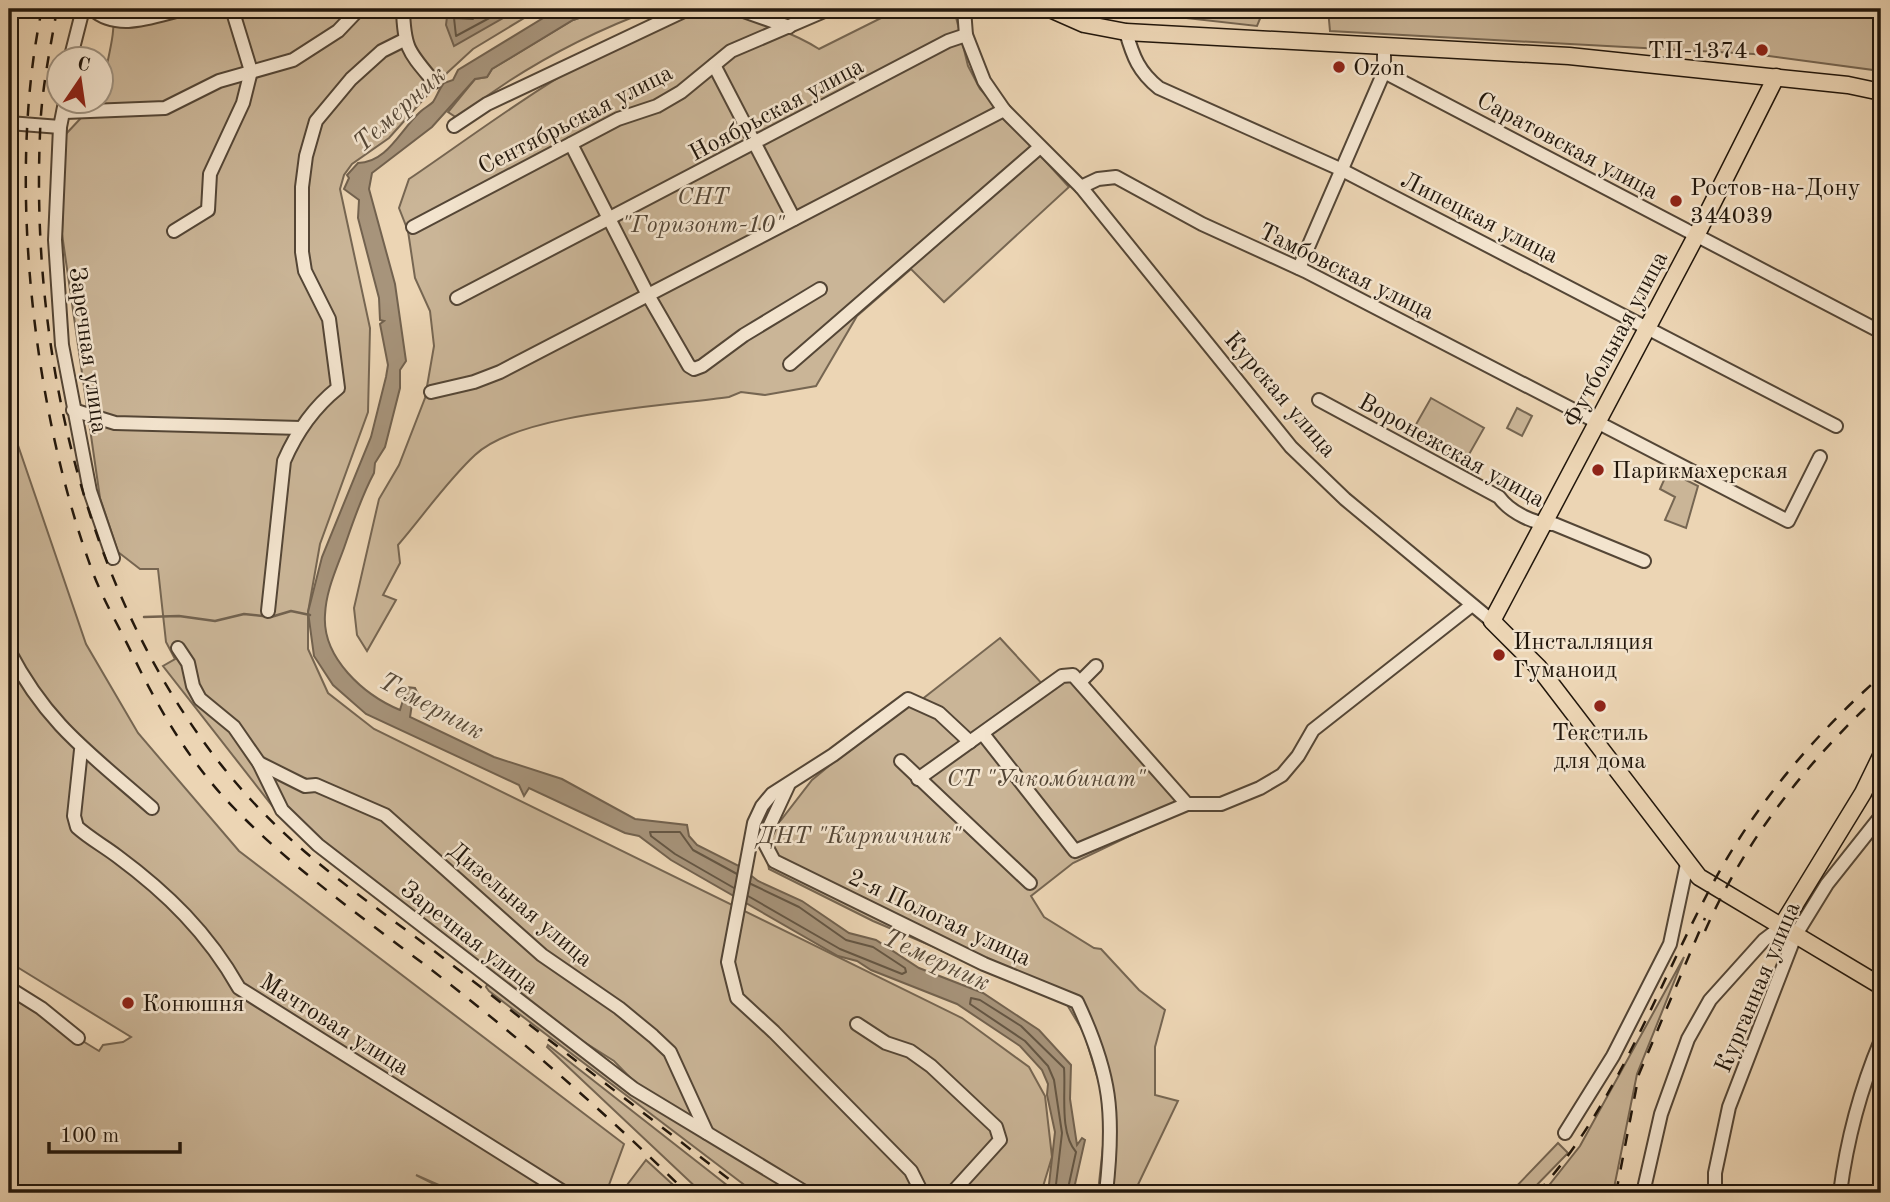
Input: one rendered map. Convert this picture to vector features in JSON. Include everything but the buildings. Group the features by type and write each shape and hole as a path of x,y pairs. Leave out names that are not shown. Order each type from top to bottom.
{"main road":[{"path":"1055,11 1084,24 1126,32 1569,56 1776,77 1881,92"},
{"name":"Футбольная улица","path":"1492,621 1696,236 1776,77"},
{"name":"Курская улица","path":"1492,621 1517,643 1578,716 1687,864 1717,890 1881,986"},
{"path":"1781,927 1863,793 1881,756"}],"street":[{"path":"74,46 83,9"},
{"path":"92,9 100,16 123,23 184,9"},
{"path":"174,231 208,210 210,174 243,103 251,71 232,9"},
{"path":"116,108 165,108 219,81 293,60 338,31 359,9"},
{"path":"403,9 404,40 410,53 434,82"},
{"path":"454,126 487,104 688,9"},
{"path":"738,9 789,27"},
{"name":"Сентябрьская улица","path":"412,227 618,119 657,106 681,92 731,51 829,9"},
{"path":"964,9 966,35 984,81 1004,110 1081,187"},
{"name":"Липецкая улица","path":"1126,32 1133,58 1142,75 1159,88 1340,169 1836,426"},
{"name":"Ноябрьская улица","path":"457,299 948,41 966,35"},
{"path":"268,611 284,461 317,404 338,388 330,319 305,271 302,252 302,187 306,156 316,121 342,90 382,51 404,40"},
{"path":"1299,268 1384,72 1384,47"},
{"path":"714,65 794,219"},
{"name":"Саратовская улица","path":"1384,72 1881,332"},
{"path":"431,392 474,382 500,372 1004,110"},
{"name":"Заречная улица","path":"63,116 55,240 62,345 90,491 113,558"},
{"path":"11,122 60,127"},
{"path":"571,144 648,295 689,366 694,369 820,289"},
{"path":"790,364 1040,147"},
{"name":"Тамбовская улица","path":"1081,187 1098,179 1116,177 1202,224 1299,268 1788,521 1820,457"},
{"name":"Курская улица","path":"1081,187 1291,447 1345,499 1492,621"},
{"name":"Воронежская улица","path":"1319,400 1499,497 1506,506 1542,525 1554,524 1644,561"},
{"path":"73,410 116,423 301,428"},
{"path":"983,734 1075,851 1187,804 1221,804 1261,788 1282,775 1298,756 1313,730 1472,605"},
{"name":"Заречная улица","path":"178,648 188,663 193,686 200,699 234,727 259,763 282,810 318,845 634,1089 806,1193"},
{"path":"9,652 40,705 81,750 152,808"},
{"path":"1081,681 1096,666"},
{"path":"918,779 1062,676 1073,675 1187,804"},
{"name":"2-я Пологая улица","path":"970,742 939,713 908,699 788,786 763,840 774,861 984,964 1077,1002 1094,1038 1107,1076 1112,1117 1106,1193"},
{"name":"Мачтовая улица","path":"81,750 74,816 77,827 117,856 195,924 218,951 239,988 565,1193"},
{"path":"901,761 1030,883"},
{"name":"Дизельная улица","path":"259,763 306,786 316,785 385,815 542,955 619,1008 670,1052 707,1134"},
{"path":"788,786 772,794 762,806 750,844 729,962 737,998 911,1171 922,1193"},
{"name":"Курганная улица","path":"1715,1193 1715,1173 1729,1107 1795,936 1827,884 1881,816"},
{"path":"1565,1133 1613,1056 1664,956 1679,905 1687,864"},
{"path":"1643,1193 1661,1114 1688,1040 1710,1000 1764,940 1781,927"},
{"path":"9,988 41,1007 78,1038"},
{"path":"857,1024 886,1043 910,1051 931,1066 996,1127 1000,1140 952,1193"},
{"path":"1840,1193 1846,1147 1860,1091 1881,1040"}],"green space":[{"path":"113,9 539,9 473,49 447,73 389,138 352,164 344,175 340,189 370,328 368,412 320,544 308,612 308,649 328,693 374,729 962,1018 1029,1067 1045,1096 1052,1157 1041,1193 755,1193 489,991 486,987 489,981 653,1101 614,1061 535,1011 277,812 163,666 175,659 166,642 158,569 140,569 118,552 100,498 62,234 65,135 83,116 116,116 116,46 110,46"},
{"path":"605,9 654,9 551,56 503,85 457,118 448,112 475,79 487,77 492,69 573,20"},
{"name":"СНТ \"Горизонт-10\"","path":"899,9 954,9 968,66 980,89 1069,187 944,302 911,269 857,316 816,386 765,395 741,392 729,397 595,414 524,429 496,441 465,465 398,545 400,563 383,595 396,600 367,651 357,635 354,608 379,499 399,465 425,398 434,346 430,311 415,278 408,231 399,208 409,179 560,76 647,30 686,16 720,12 743,16 819,49"},
{"path":"1106,9 1264,9 1257,26"},
{"path":"1328,9 1881,9 1881,71 1754,54 1330,31"},
{"path":"1431,398 1484,428 1463,465 1410,435"},
{"path":"1517,408 1532,416 1522,436 1507,428"},
{"path":"9,419 86,644 138,733 239,851 624,1144 606,1193 457,1193 416,1175 452,1193 9,1193 9,996 99,1051 103,1045 123,1042 131,1037 9,962"},
{"path":"1668,471 1698,486 1686,528 1665,520 1675,497 1660,489"},
{"path":"1000,638 1045,687 1071,669 1184,810 1073,863 1031,896 1044,917 1094,948 1101,949 1139,990 1165,1010 1155,1047 1155,1095 1178,1101 1134,1193 1099,1183 1107,1109 1084,1033 1066,1003 873,921 769,869 763,836 781,820 812,780 910,699 916,704"},
{"path":"1684,957 1637,1074 1613,1193 1543,1193 1580,1146"},
{"path":"548,1045 737,1193 702,1193 547,1047"},
{"path":"1558,1143 1568,1153 1529,1193 1510,1193"},
{"path":"646,1160 682,1193 621,1193"}],"water":[{"path":"448,9 462,9 466,13 480,9 519,9 454,46 446,25"},
{"path":"558,9 605,9 573,20 492,69 487,77 475,79 432,127 372,173 369,189 395,284 406,361 400,370 400,388 385,447 375,463 374,473 329,589 325,615 330,646 348,673 360,685 400,710 407,687 415,688 419,696 412,704 410,717 494,757 562,779 635,819 687,825 689,836 697,845 739,866 758,881 802,901 849,933 876,940 919,968 983,993 1039,1030 1071,1065 1070,1099 1077,1145 1082,1138 1085,1140 1073,1193 1048,1193 1055,1132 1047,1095 1048,1084 1042,1070 1020,1046 957,1004 871,970 857,961 838,956 671,860 639,836 625,833 529,788 524,796 519,785 366,714 333,685 314,656 308,612 322,557 371,437 388,365 380,324 384,321 380,320 379,298 358,218 359,200 344,189 349,178 347,175 358,163 368,162 393,144 413,119 433,102 444,83 453,80 458,70"}],"waterway":[{"path":"144,617 179,616 215,621 244,614 271,617 291,611 310,615"}],"railway":[{"path":"42,9 31,75 26,145 26,219 41,368 72,509 93,573 155,698 204,774 258,831 309,876 537,1055 687,1193"},
{"path":"57,9 44,87 40,134 40,222 46,312 61,401 82,490 112,575 150,657 197,733 253,802 297,845 747,1193"},
{"path":"1537,1193 1564,1160 1612,1086 1712,885 1747,827 1809,747 1881,676"},
{"path":"1705,931 1739,864 1781,803 1828,746 1881,693"},
{"path":"1616,1193 1639,1074 1705,918"}],"place":[{"name":"ТП-1374","path":"1762,50"},
{"name":"Ozon","path":"1339,67"},
{"name":"Ростов-на-Дону 344039","path":"1676,201"},
{"name":"Парикмахерская","path":"1598,470"},
{"name":"Инсталляция Гуманоид","path":"1499,655"},
{"name":"Текстиль для дома","path":"1600,706"},
{"name":"Конюшня","path":"128,1003"}],"water label":[{"name":"Темерник","path":"399,108"},
{"name":"Темерник","path":"432,705"},
{"name":"Темерник","path":"937,959"}],"park label":[{"name":"СТ \"Учкомбинат\"","path":"1046,778"},
{"name":"ДНТ \"Кирпичник\"","path":"859,835"}]}
